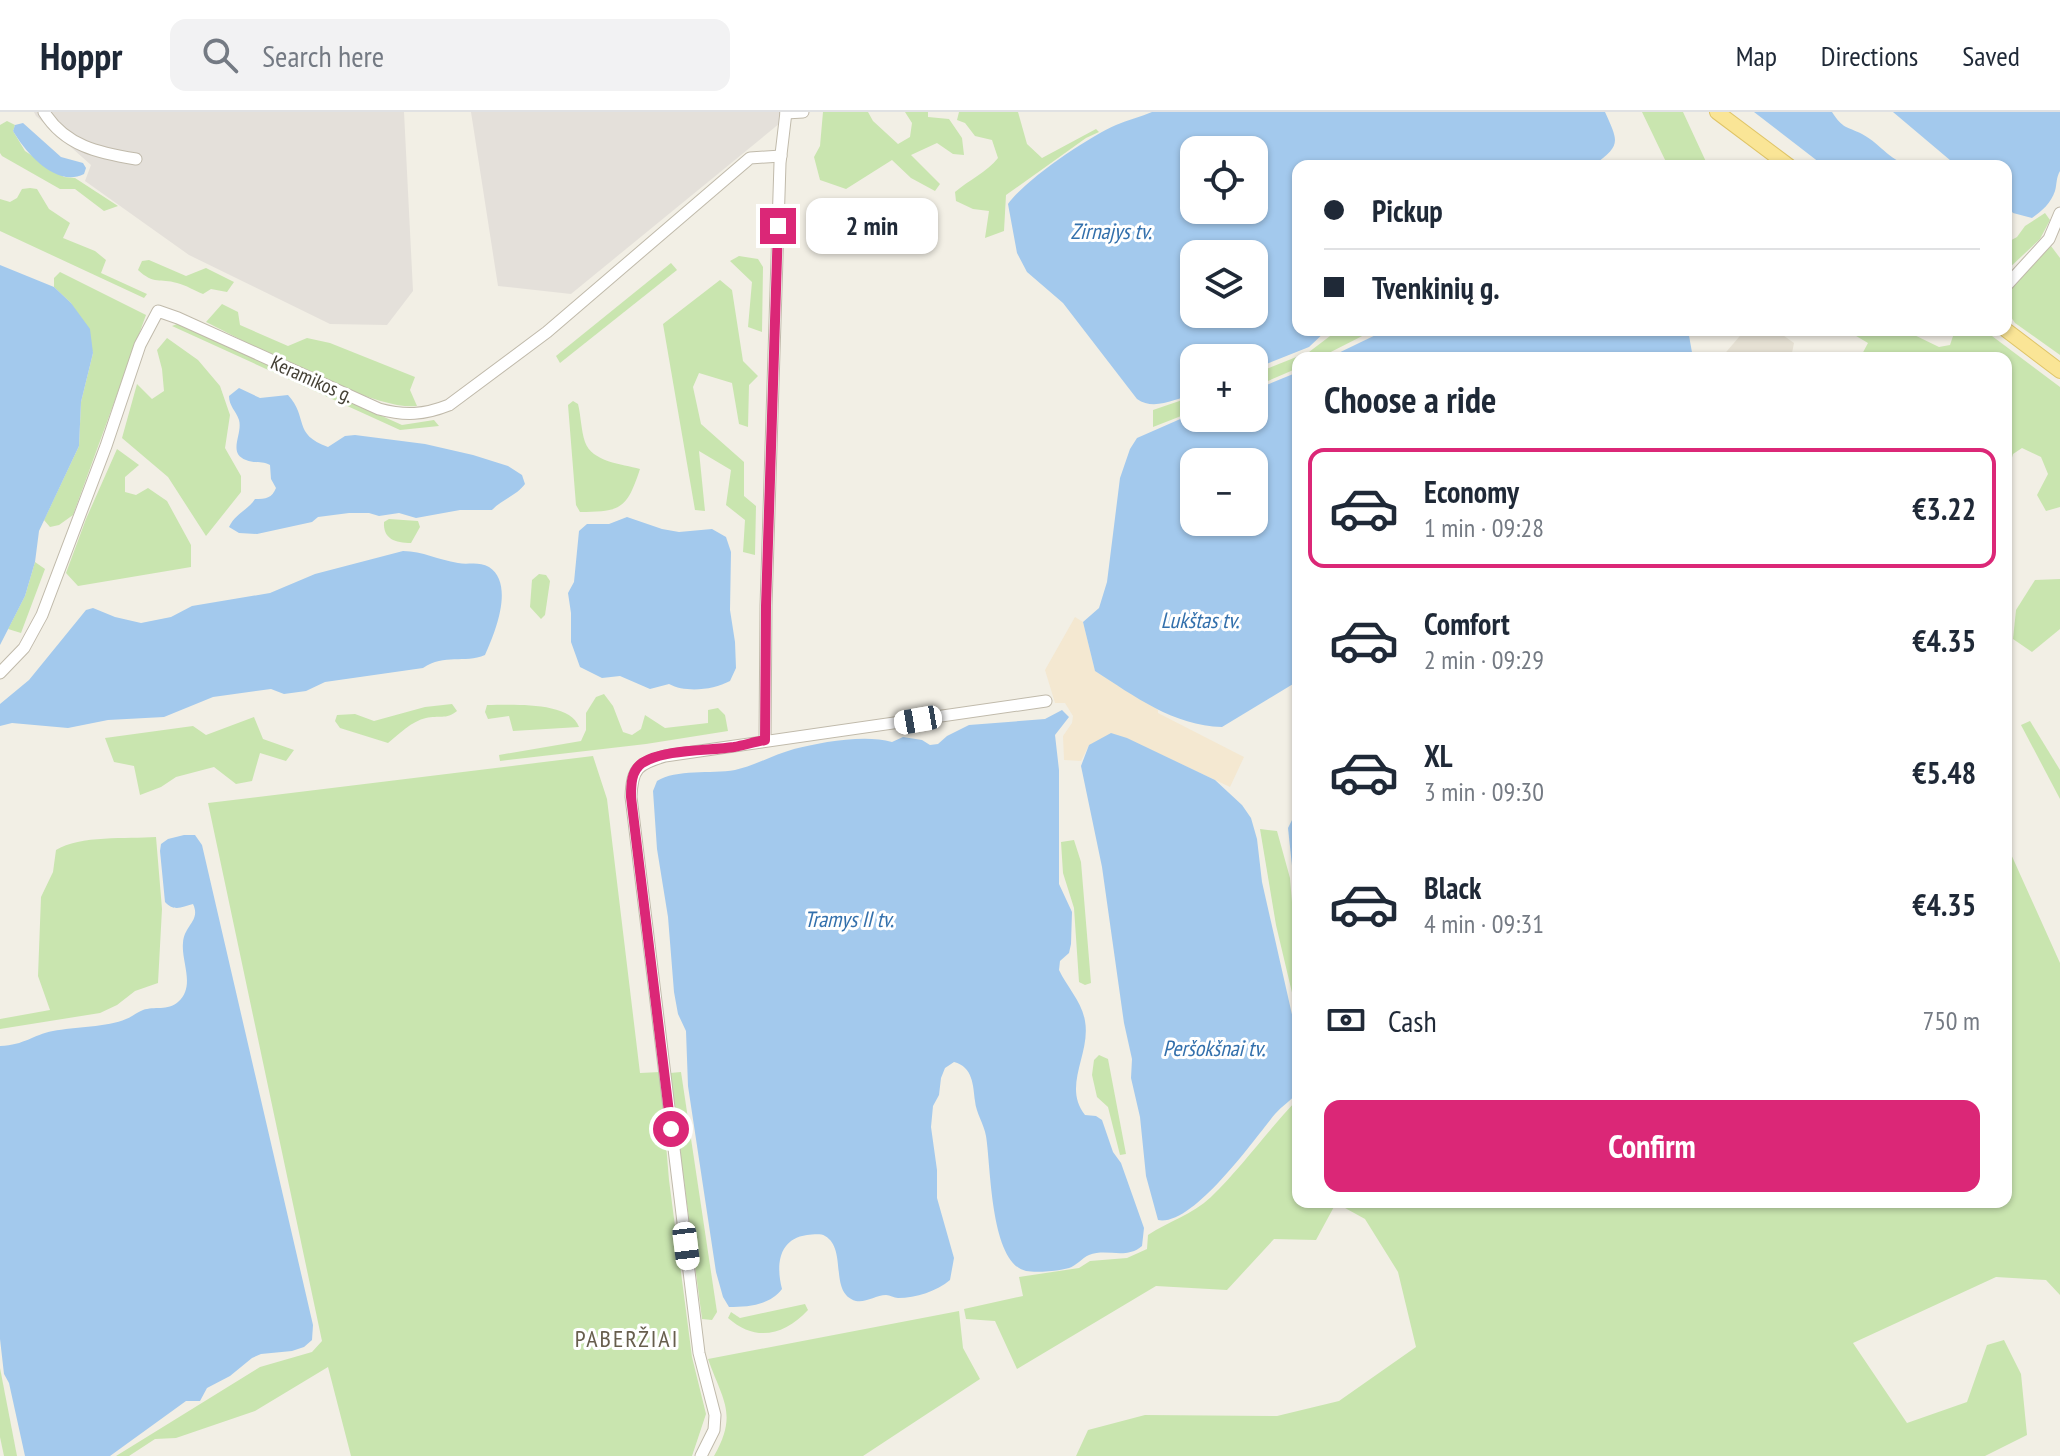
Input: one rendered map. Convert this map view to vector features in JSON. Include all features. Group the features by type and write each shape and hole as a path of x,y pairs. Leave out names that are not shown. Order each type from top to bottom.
{"main road":[{"path":"1717,112 1781,160"},
{"path":"2012,335 2060,371"}],"street":[{"path":"44,112 54,127 68,139 100,153 136,159"},
{"path":"765,740 766,590 781,156 786,112 803,112"},
{"name":"Keramikos g.","path":"0,673 24,648 42,615 106,446 140,345 158,311 379,409 405,415 433,411 449,405 547,332 750,158 781,156"},
{"path":"2012,280 2049,239 2060,213"},
{"path":"701,1456 714,1430 715,1415 699,1353 631,797 631,781 635,771 643,763 665,756 1046,701"}],"shaded area":[{"path":"34,112 404,112 413,291 387,325 330,324 189,255 85,181 91,165"},
{"path":"471,112 786,112 785,119 571,294 498,286"},
{"path":"1740,336 1784,336 1794,343 1792,352 1726,352"},
{"path":"1075,617 1083,622 1095,671 1158,710 1158,713 1244,757 1230,787 1149,749 1089,745 1081,761 1064,760 1063,736 1073,716 1065,703 1055,703 1045,670"}],"green space":[{"path":"823,112 868,112 873,121 898,144 910,137 912,123 905,112 928,112 928,117 949,119 962,138 964,155 953,154 937,143 911,155 940,184 935,191 911,178 892,160 846,189 820,180 814,157 820,146"},
{"path":"959,112 1018,112 1027,144 1042,158 1096,129 1099,132 1006,195 1004,231 985,238 989,211 973,209 956,201 955,192 998,158 992,140 975,136 965,123 957,120"},
{"path":"1642,112 1683,112 1705,160 1665,160"},
{"path":"7,121 15,125 13,131 25,151 64,177 75,178 118,206 104,211 75,189 60,189 2,156 0,125"},
{"path":"22,189 37,189 49,209 70,223 63,238 95,251 106,260 101,273 147,294 144,298 0,231 0,199 10,202 17,198"},
{"path":"2045,213 2050,220 2040,239 2012,265 2012,240 2025,226"},
{"path":"2051,246 2060,258 2060,355 2015,323 2012,319 2012,287"},
{"path":"739,256 758,259 763,267 762,332 748,327 752,282 730,261"},
{"path":"149,260 186,276 206,268 234,282 227,292 211,289 203,294 180,284 144,275 138,270 142,261"},
{"path":"671,263 677,270 560,363 556,356"},
{"path":"60,272 146,315 73,515 50,527 44,520 79,446 81,402 93,353 71,303 54,287 54,278"},
{"path":"720,280 732,290 743,361 758,376 749,385 748,427 739,424 732,383 699,373 693,387 701,424 744,462 744,496 756,506 755,555 743,552 745,520 726,505 731,470 699,451 705,511 695,510 663,324"},
{"path":"222,304 238,312 240,325 288,346 307,338 330,343 415,377 410,390 417,406 398,405 343,388 206,322"},
{"path":"177,324 402,425 434,420 439,426 400,430 172,326"},
{"path":"1330,336 1362,336 1331,352 1309,352"},
{"path":"1856,336 1916,336 1939,347 1950,345 1953,336 1992,336 2060,387 2060,507 2046,511 2037,495 2048,474 2041,457 2022,448 2012,458 2012,352 1863,352 1868,343"},
{"path":"167,338 198,360 220,386 230,415 225,448 241,476 241,492 206,536 168,477 122,438 137,384 152,399 164,391 157,350"},
{"path":"1292,359 1292,371 1268,381 1268,368"},
{"path":"573,401 578,404 589,449 608,461 640,469 626,500 614,509 580,512 576,505 568,405"},
{"path":"1180,401 1180,416 1153,427 1153,410"},
{"path":"117,449 139,465 125,477 125,492 136,495 148,488 167,501 191,545 191,567 78,586 66,573"},
{"path":"389,519 418,521 420,527 411,543 395,541 388,536 384,522"},
{"path":"35,562 45,569 21,633 8,629 25,596"},
{"path":"539,574 546,575 550,581 545,615 541,619 530,607 532,580"},
{"path":"2060,579 2060,629 2032,652 2013,639 2016,610 2035,580"},
{"path":"604,694 613,706 623,732 632,735 641,729 645,715 665,728 708,723 708,710 718,708 725,715 728,731 500,761 499,755 581,741 586,730 586,713 596,697"},
{"path":"452,704 457,711 453,714 421,720 388,743 340,728 335,721 337,715 355,714 374,721 425,707"},
{"path":"487,705 552,709 573,719 579,727 513,731 509,716 488,719 485,712"},
{"path":"254,717 263,739 294,750 286,761 260,753 252,781 236,784 214,767 176,777 140,795 134,766 114,762 105,738 193,726 206,735"},
{"path":"2030,721 2060,770 2060,799 2021,725"},
{"path":"593,756 607,799 640,1073 660,1072 669,1180 692,1357 706,1414 692,1456 351,1456 328,1367 255,1411 176,1438 155,1439 129,1456 116,1456 260,1367 312,1352 322,1341 208,803"},
{"path":"1260,829 1277,831 1290,878 1292,993 1276,925"},
{"path":"156,837 162,909 158,983 135,991 100,1013 0,1029 0,1019 50,1010 38,976 41,897 53,872 56,850 91,840"},
{"path":"1074,840 1081,862 1091,983 1085,985 1079,982 1074,908 1063,873 1061,842"},
{"path":"2012,856 2060,963 2060,1295 2046,1280 1996,1277 1853,1343 1907,1423 1967,1402 1987,1345 2004,1340 2021,1374 2027,1435 1985,1456 1076,1456 1088,1430 1145,1415 1277,1416 1339,1401 1416,1347 1398,1272 1365,1219 1345,1208 2012,1208"},
{"path":"1099,1055 1108,1059 1126,1154 1120,1155 1108,1107 1097,1097 1092,1075 1094,1060"},
{"path":"681,1072 717,1312 712,1320 702,1319 670,1073"},
{"path":"1292,1106 1292,1208 1333,1208 1316,1240 1274,1239 1227,1290 1156,1286 1017,1369 995,1321 966,1319 964,1309 1023,1296 1019,1277 1079,1268 1090,1261 1127,1258 1147,1249 1148,1235 1196,1209 1211,1197"},
{"path":"805,1304 808,1310 799,1319 769,1333 749,1331 728,1318 731,1312 740,1318"},
{"path":"959,1311 963,1348 980,1379 863,1456 714,1456 727,1418 723,1397 708,1359"},
{"path":"0,1368 17,1456 4,1456 0,1437"}],"water":[{"name":"Zirnajys tv.","path":"1152,112 1605,112 1615,143 1600,160 1292,160 1292,336 1321,336 1309,347 1268,363 1268,344 1180,344 1180,398 1150,404 1137,399 1063,303 1027,272 1017,253 1008,204 1042,172 1104,131"},
{"path":"1754,112 1832,112 1842,124 1869,138 1898,160 1816,160"},
{"path":"1893,112 2060,112 2060,171 2055,191 2046,206 2032,218 2012,212 2012,160 1950,160"},
{"path":"23,123 61,157 83,163 86,168 84,174 63,176 43,166 13,131 15,125"},
{"path":"0,265 54,287 71,303 90,329 93,353 81,402 79,446 39,531 35,562 25,596 0,645"},
{"path":"1374,336 1689,336 1692,352 1340,352"},
{"name":"Lukštas tv.","path":"1292,374 1292,685 1222,727 1187,721 1155,708 1095,671 1083,622 1099,608 1107,582 1120,478 1137,438 1180,419 1180,432 1268,432 1268,384"},
{"path":"239,388 260,398 288,395 305,431 328,447 345,436 355,435 425,444 508,466 522,475 525,484 492,510 460,510 416,518 399,513 379,516 349,513 318,517 312,522 257,534 239,533 229,527 235,519 255,499 268,497 276,488 271,479 270,465 246,460 237,453 240,425 229,396"},
{"path":"627,517 679,532 712,529 726,537 731,552 730,610 736,668 730,681 700,689 683,689 669,684 650,689 620,676 602,678 580,667 571,642 568,593 574,582 579,531 587,524 609,524"},
{"path":"403,551 458,563 481,564 497,575 502,597 494,634 485,655 439,661 423,668 325,682 306,691 284,694 271,689 213,697 164,717 108,720 68,728 12,723 0,726 0,704 29,680 86,610 93,608 141,623 171,617 192,606 270,593 315,574"},
{"name":"Tramys II tv.","path":"1062,710 1069,717 1055,735 1059,770 1059,884 1072,912 1069,953 1060,961 1059,970 1078,1001 1085,1021 1086,1033 1076,1093 1085,1115 1102,1120 1113,1152 1121,1163 1144,1228 1142,1246 1130,1252 1089,1255 1072,1267 1059,1270 1026,1271 1014,1264 1005,1251 994,1212 986,1136 971,1077 965,1068 954,1062 945,1068 941,1078 931,1127 937,1198 954,1258 950,1280 919,1295 898,1298 882,1295 856,1301 843,1289 832,1242 823,1235 807,1235 790,1242 781,1255 779,1271 782,1289 777,1294 758,1304 729,1307 716,1272 688,1086 686,1031 678,1014 674,992 668,917 657,849 653,791 657,781 684,773 735,770 794,749 830,742 869,739 892,742 903,737 922,740 930,745 938,744 969,725 1045,719"},
{"name":"Peršokšnai tv.","path":"1111,733 1127,738 1215,780 1242,805 1251,818 1257,839 1262,882 1292,1014 1292,1098 1205,1196 1172,1218 1158,1220 1146,1176 1140,1117 1131,1078 1132,1059 1102,867 1081,766 1089,745"},
{"path":"1292,820 1292,866 1288,828"},
{"path":"195,835 202,845 313,1325 312,1340 292,1351 252,1358 230,1376 207,1388 200,1401 186,1401 110,1456 25,1456 9,1383 4,1374 0,1339 0,1046 16,1044 53,1031 119,1022 143,1010 178,1002 187,981 184,937 194,919 195,910 193,904 175,908 165,902 160,851 161,844 168,839"}],"district":[{"name":"PABERŽIAI","path":"627,1339"}],"route":[{"path":"671,1129 631,781 643,763 665,756 765,740 778,226"}]}
